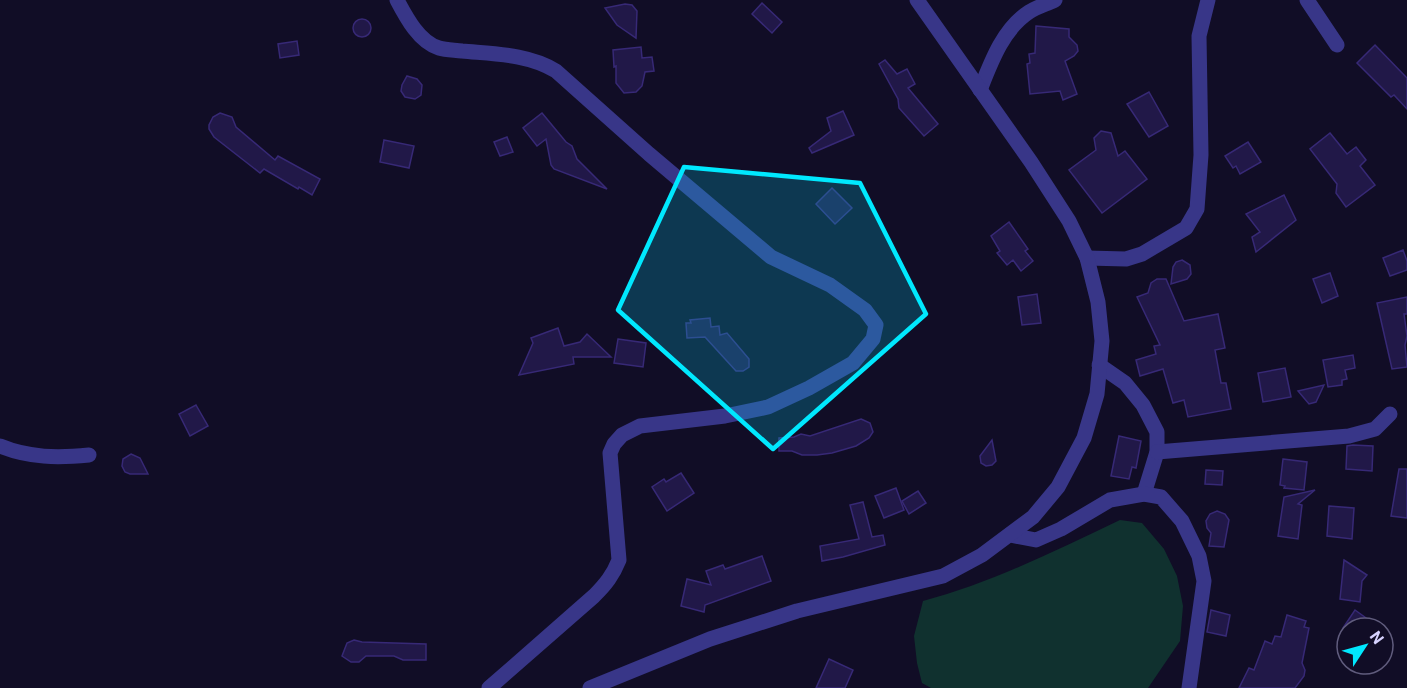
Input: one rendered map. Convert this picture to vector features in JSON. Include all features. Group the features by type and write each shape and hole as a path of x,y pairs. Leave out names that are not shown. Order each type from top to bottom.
{"street":[{"path":"398,0 408,21 418,33 438,48 514,56 542,62 556,71 649,154 771,257 830,285 865,310 876,325 873,339 853,363 809,388 768,407 725,416 640,426 622,435 610,453 619,560 614,574 594,596 489,688"},
{"path":"590,688 710,639 797,611 943,576 982,555 1033,517 1058,488 1084,438 1097,394 1102,341 1098,302 1087,258 1063,211 916,0"},
{"path":"980,90 993,55 1014,26 1029,11 1055,0"},
{"path":"1087,258 1126,259 1142,254 1186,228 1197,209 1201,155 1199,36 1208,0"},
{"path":"1307,0 1337,45"},
{"path":"1100,365 1125,383 1143,405 1157,432 1156,452 1144,494"},
{"path":"1156,452 1348,436 1375,429 1390,414"},
{"path":"0,446 16,453 53,458 89,455"},
{"path":"1010,535 1036,540 1061,529 1110,500 1144,494 1161,498 1182,521 1199,555 1204,581 1189,688"}],"highlighted area":[{"path":"684,167 860,183 926,314 773,449 618,310"}],"green space":[{"path":"1120,520 1142,523 1164,549 1177,576 1183,606 1180,641 1148,688 931,688 922,683 914,636 923,601 999,575"}],"building":[{"path":"762,3 782,22 772,33 752,14"},
{"path":"632,5 637,11 636,38 617,25 605,8"},
{"path":"362,19 368,22 371,28 368,34 362,37 356,34 353,28 356,22"},
{"path":"1036,26 1069,29 1069,37 1077,45 1078,51 1065,61 1077,94 1063,100 1060,91 1030,94 1027,64 1030,63 1029,54 1035,53"},
{"path":"297,41 299,55 280,58 278,44"},
{"path":"1375,45 1407,78 1407,109 1394,95 1391,97 1357,63"},
{"path":"641,47 642,58 652,57 654,71 645,72 642,86 636,92 624,93 616,83 613,50"},
{"path":"885,60 897,74 907,69 915,84 908,88 938,124 924,136 899,108 898,99 879,64"},
{"path":"407,76 417,79 422,85 421,95 415,99 405,97 401,91"},
{"path":"1149,92 1168,126 1149,137 1127,104"},
{"path":"843,111 854,135 812,153 809,148 831,131 827,118"},
{"path":"220,113 232,117 236,127 275,160 278,156 320,179 312,195 264,169 260,173 214,137 209,125 213,117"},
{"path":"542,113 572,146 577,159 607,189 554,169 551,165 546,139 537,146 523,128"},
{"path":"1101,131 1111,133 1118,156 1125,151 1147,179 1102,213 1069,170 1096,150 1094,138"},
{"path":"1330,133 1347,154 1356,147 1366,160 1360,166 1375,185 1346,207 1336,193 1337,184 1310,149"},
{"path":"507,137 513,152 500,156 494,142"},
{"path":"384,140 414,146 409,168 380,162"},
{"path":"1248,142 1261,162 1240,174 1236,166 1233,168 1225,156"},
{"path":"832,188 852,208 835,224 816,204"},
{"path":"1284,195 1296,220 1256,252 1252,237 1260,232 1246,214"},
{"path":"1009,222 1028,249 1025,251 1033,261 1021,271 1013,260 1007,265 997,253 1000,251 991,236"},
{"path":"1403,250 1407,270 1390,276 1383,258"},
{"path":"1182,260 1190,265 1191,274 1187,279 1171,284 1173,267 1176,262"},
{"path":"1330,273 1338,296 1322,303 1313,279"},
{"path":"1157,279 1166,279 1184,321 1218,314 1225,348 1215,350 1221,383 1226,383 1231,409 1188,417 1184,400 1173,403 1163,369 1140,376 1136,360 1156,354 1154,346 1160,345 1137,297 1148,293 1151,283"},
{"path":"1037,294 1041,323 1022,325 1018,297"},
{"path":"1407,297 1407,314 1404,314 1407,367 1392,369 1377,303"},
{"path":"710,318 711,327 719,326 720,335 727,333 749,359 749,367 743,371 736,371 705,337 687,338 686,323 691,323 690,320"},
{"path":"558,328 564,346 580,342 587,334 611,357 573,357 574,364 519,375 533,343 531,338"},
{"path":"618,339 646,343 643,367 614,363"},
{"path":"1353,355 1355,368 1345,370 1347,379 1342,380 1342,385 1328,387 1323,360"},
{"path":"1285,368 1291,397 1263,402 1258,373"},
{"path":"1324,385 1316,402 1309,404 1298,391"},
{"path":"196,405 208,426 190,436 179,414"},
{"path":"861,419 870,423 873,432 869,438 856,446 817,455 779,451 779,438 801,434 810,436"},
{"path":"1119,436 1141,441 1136,468 1132,467 1129,479 1111,476"},
{"path":"992,440 996,461 986,466 981,463 980,456"},
{"path":"1347,446 1373,446 1372,471 1346,469"},
{"path":"131,454 140,458 148,474 125,472 122,466 123,459"},
{"path":"1283,459 1307,462 1304,490 1284,488 1285,486 1280,485"},
{"path":"1399,469 1407,469 1407,518 1391,516"},
{"path":"1206,470 1223,471 1222,485 1205,484"},
{"path":"681,473 694,493 667,511 652,487 664,479 666,482"},
{"path":"896,488 904,510 884,518 875,496"},
{"path":"1315,490 1298,504 1302,505 1298,539 1278,536 1284,497"},
{"path":"918,491 926,503 909,514 902,501"},
{"path":"863,502 872,537 883,535 885,545 822,561 820,546 859,539 850,505"},
{"path":"1329,506 1354,508 1352,539 1327,536"},
{"path":"1217,511 1225,514 1229,520 1224,547 1209,546 1211,533 1206,521 1210,514"},
{"path":"762,556 771,581 705,605 704,612 681,606 687,579 711,585 706,571 723,565 725,569"},
{"path":"1344,560 1367,575 1362,581 1360,602 1340,599"},
{"path":"1211,610 1230,615 1226,636 1207,632"},
{"path":"1355,610 1363,616 1351,616"},
{"path":"1287,615 1306,621 1304,627 1309,628 1302,663 1305,670 1304,676 1295,688 1239,688 1249,668 1254,670 1265,641 1272,644 1275,636 1281,637"},
{"path":"354,640 426,644 426,660 403,660 394,656 366,656 359,662 351,662 342,656 347,643"},
{"path":"829,659 853,670 845,688 816,688"}]}
